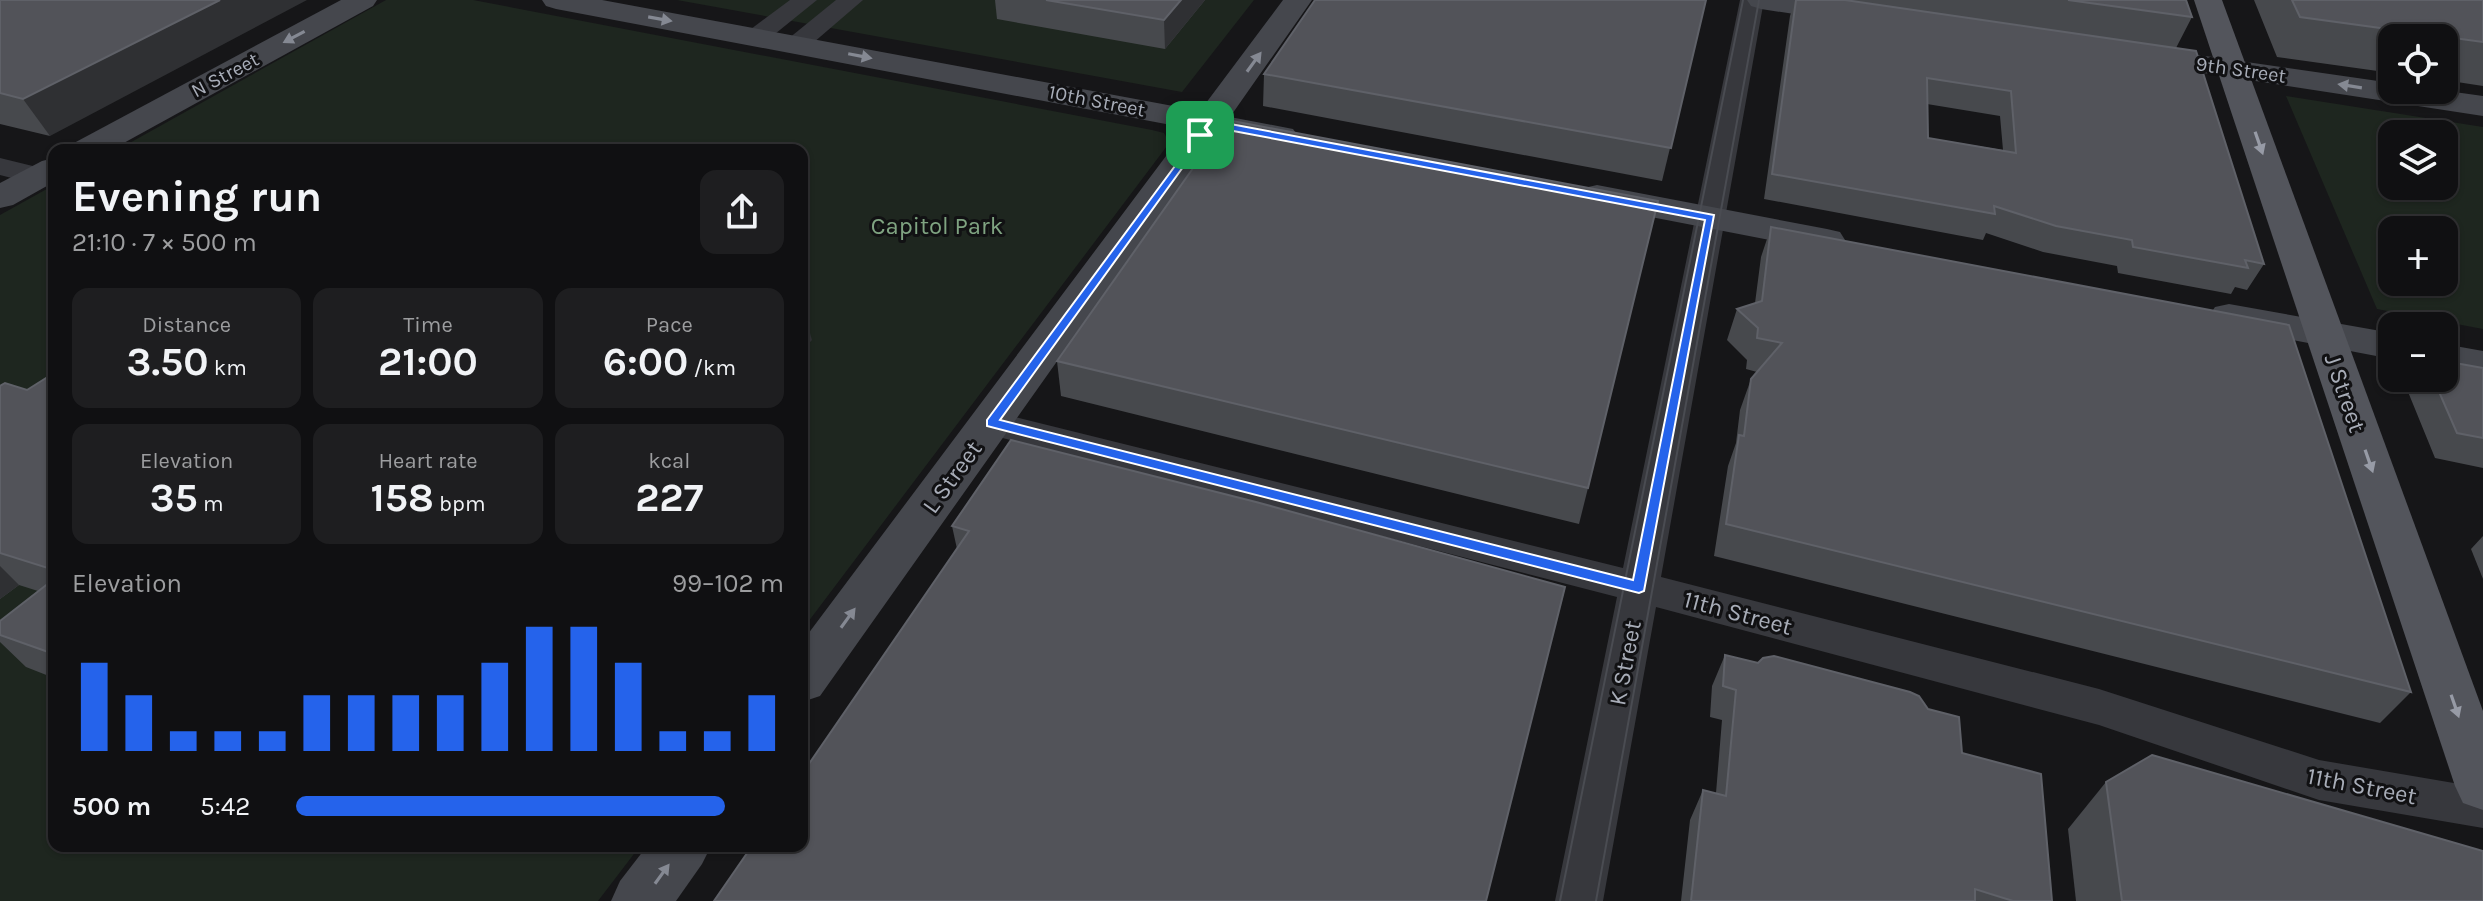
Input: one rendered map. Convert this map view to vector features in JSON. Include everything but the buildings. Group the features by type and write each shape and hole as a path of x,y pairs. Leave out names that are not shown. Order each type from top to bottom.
{"main road":[{"name":"J Street","path":"2208,0 2483,786"}],"street":[{"name":"N Street","path":"97,144 363,0"},
{"name":"10th Street","path":"556,0 1305,140"},
{"path":"756,37 805,0"},
{"path":"797,44 851,0"},
{"name":"L Street","path":"808,673 1298,0"},
{"name":"K Street","path":"1579,901 1752,0"},
{"path":"1761,0 1875,17"},
{"name":"9th Street","path":"2122,53 2483,106"},
{"path":"0,166 46,172"},
{"path":"0,197 46,172"},
{"path":"1572,191 1858,246"},
{"path":"2187,308 2378,343"},
{"path":"2458,360 2483,364"},
{"name":"11th Street","path":"991,423 2031,690 2146,721 2319,780 2483,808"},
{"path":"641,901 678,852"}],"green space":[{"name":"Capitol Park","path":"386,0 473,0 1152,130 1164,133 1168,140 1167,146 808,622 808,144 128,144"},
{"path":"677,0 1254,0 1182,92"},
{"path":"2286,96 2439,120 2378,120 2378,200 2458,200 2458,123 2483,127 2483,329 2458,324 2458,312 2393,312 2377,309"},
{"path":"48,188 48,852 635,852 598,901 0,901 0,215"}],"tram line":[{"path":"1560,901 1743,0"},
{"path":"1596,901 1759,0"}],"route":[{"path":"1209,123 1711,218 1639,587 991,423 1200,135 1209,123"}]}
